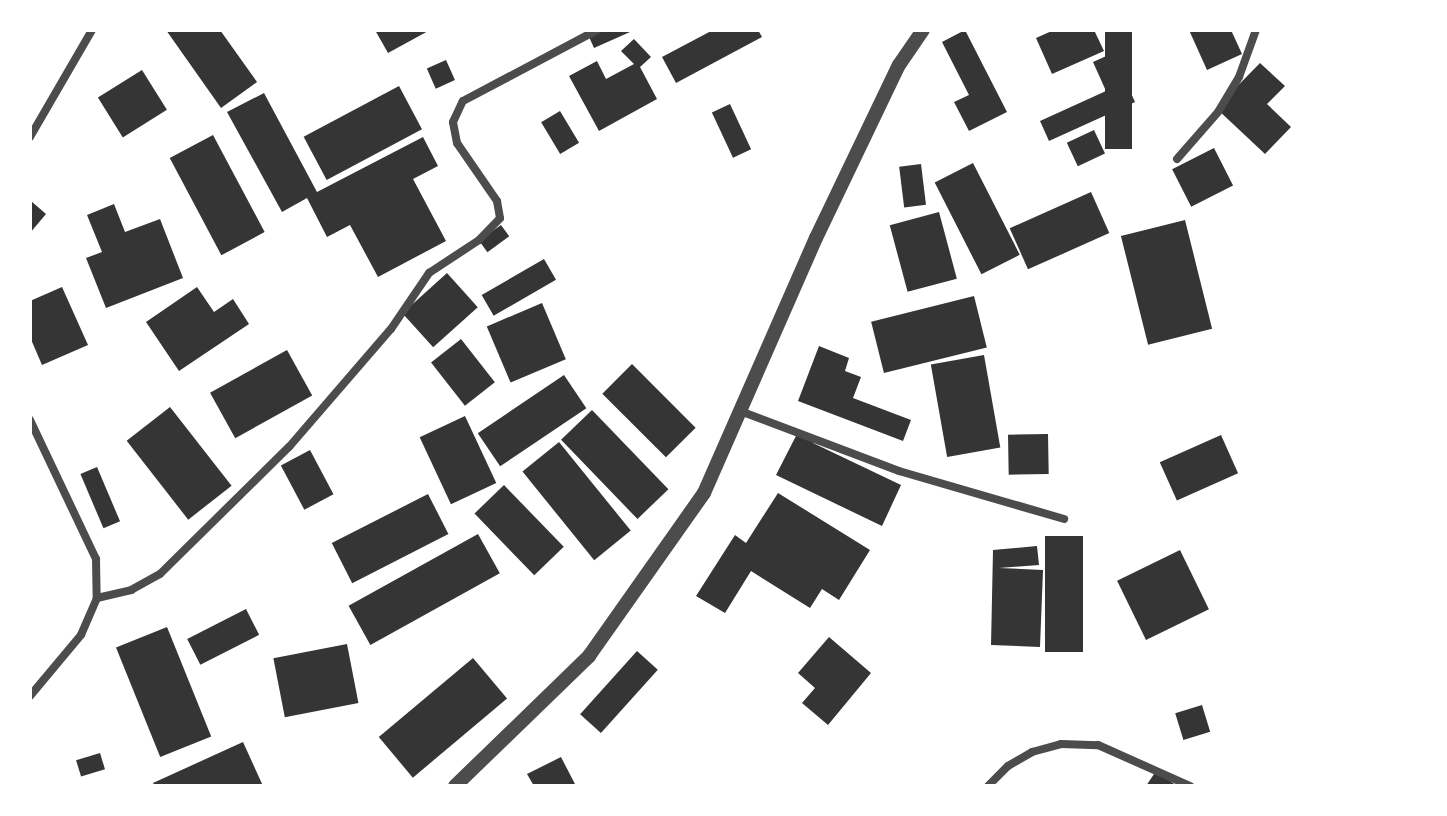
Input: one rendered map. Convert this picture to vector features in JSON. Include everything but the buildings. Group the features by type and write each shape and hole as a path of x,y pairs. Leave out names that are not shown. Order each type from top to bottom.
{"street":[{"path":"30,137 92,30"},
{"path":"97,598 131,590 160,574 289,447 391,329 429,273 479,240 500,218 497,201 457,143 453,122 463,101 597,30"},
{"path":"455,786 589,656 704,493 892,80 923,30"},
{"path":"1177,159 1225,100 1239,77 1256,30"},
{"path":"740,411 899,471 1064,519"},
{"path":"30,420 96,559 97,598 81,635 30,696"},
{"path":"988,786 1008,766 1032,752 1061,744 1098,745 1190,786"}]}
